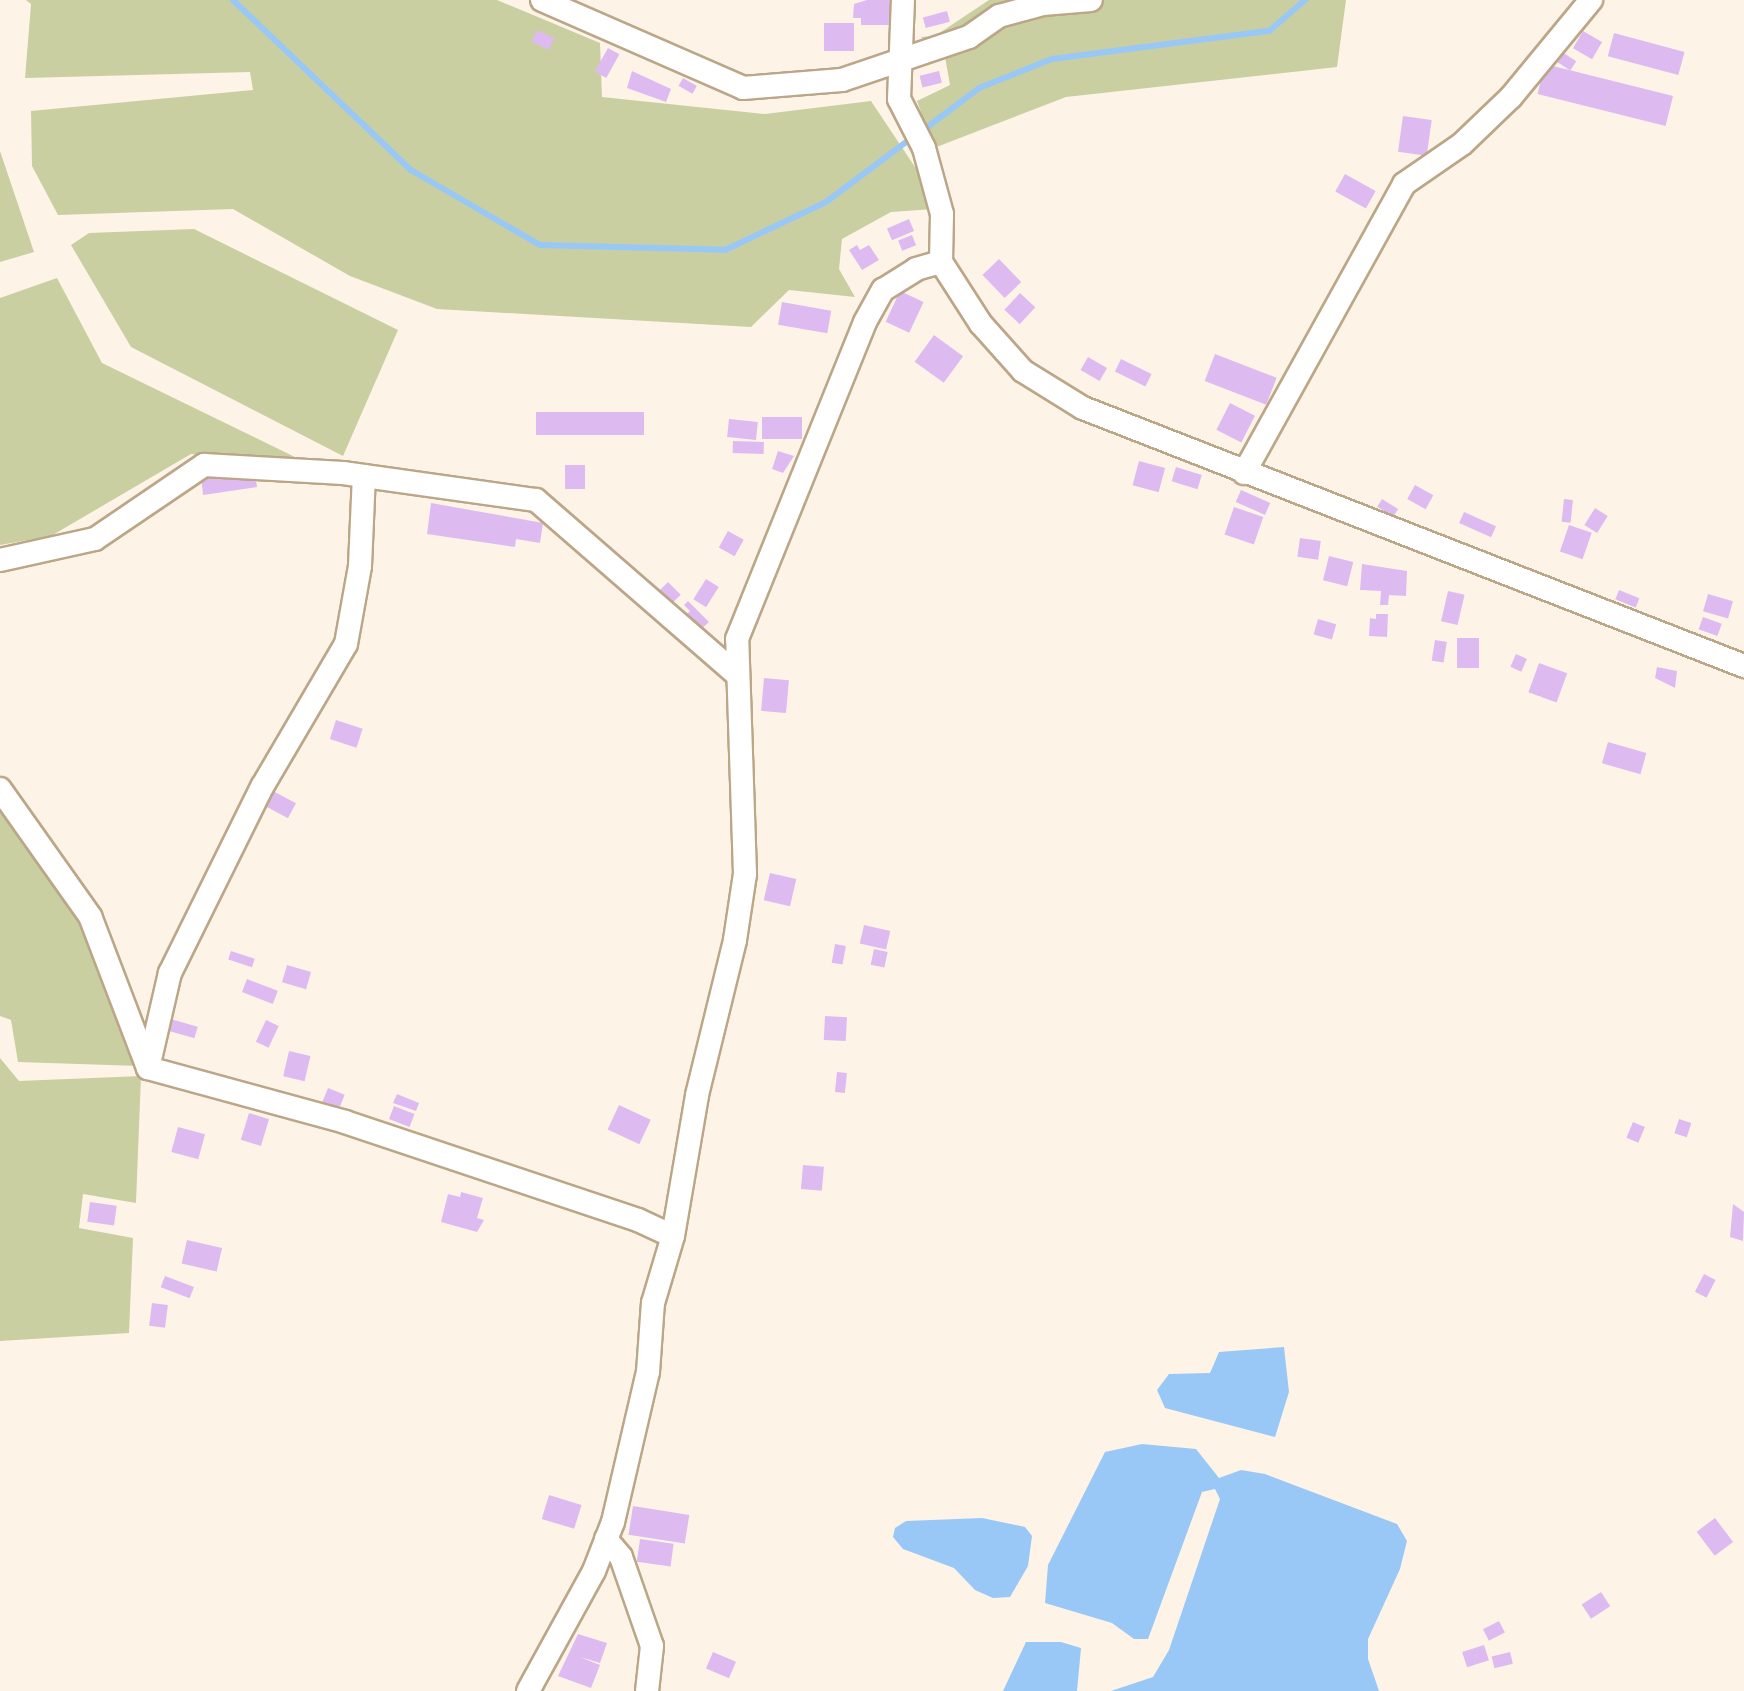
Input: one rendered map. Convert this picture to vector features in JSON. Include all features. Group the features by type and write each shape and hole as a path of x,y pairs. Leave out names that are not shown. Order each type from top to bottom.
{"street":[{"path":"542,0 743,88 842,80 969,37 999,16 1043,4 1091,0"},
{"path":"903,0 899,99 907,120 924,148 942,214 941,262 981,324 1023,371 1083,408 1744,666"},
{"path":"1244,473 1404,184 1462,144 1511,97 1591,0"},
{"path":"528,1691 566,1626 606,1539 648,1372 653,1303 673,1236 697,1095 735,940 745,874 737,639 865,322 883,290 916,269 941,262"},
{"path":"0,560 95,539 204,465 364,476 536,500 736,674"},
{"path":"148,1068 170,973 262,787 346,644 360,566 364,476"},
{"path":"0,789 90,916 148,1068"},
{"path":"148,1068 345,1122 638,1220 673,1236"},
{"path":"606,1539 621,1557 652,1646 647,1691"}],"green space":[{"path":"26,0 497,0 600,43 602,97 765,114 871,101 917,170 934,209 891,212 842,239 839,269 855,297 789,290 751,327 437,309 350,276 233,209 58,215 32,166 31,111 253,90 250,72 25,78 31,4"},
{"path":"989,0 1346,0 1337,67 1066,97 934,148 917,101 950,85 945,57 921,37 935,36"},
{"path":"0,151 34,252 0,262"},
{"path":"194,229 398,330 343,456 131,347 71,245 89,233"},
{"path":"57,278 102,363 297,458 191,454 51,536 0,545 0,298"},
{"path":"0,807 87,918 139,1066 18,1062 11,1020 0,1016"},
{"path":"0,1058 19,1081 141,1076 136,1203 83,1194 79,1228 133,1238 129,1333 0,1341"}],"water":[{"path":"1284,1347 1289,1392 1275,1437 1165,1408 1157,1390 1169,1374 1210,1373 1219,1352"},
{"path":"1142,1444 1196,1449 1219,1478 1241,1470 1265,1474 1397,1524 1407,1541 1400,1569 1368,1639 1368,1659 1379,1691 1111,1691 1153,1677 1169,1650 1220,1499 1215,1489 1202,1492 1148,1639 1134,1639 1112,1623 1045,1603 1048,1565 1105,1452"},
{"path":"982,1518 1025,1527 1032,1536 1028,1566 1010,1597 993,1598 975,1590 954,1568 903,1549 893,1537 895,1528 906,1521"},
{"path":"1026,1642 1061,1642 1081,1648 1077,1691 1003,1691"}],"building":[{"path":"867,0 890,0 890,25 861,25 861,18 853,18 854,4"},
{"path":"947,11 950,22 926,28 923,17"},
{"path":"824,23 854,23 854,51 824,51"},
{"path":"537,30 554,38 549,50 532,42"},
{"path":"1583,31 1602,42 1592,59 1573,48"},
{"path":"1614,33 1685,52 1678,75 1608,56"},
{"path":"608,48 619,54 606,78 595,72"},
{"path":"1562,52 1576,61 1570,70 1556,61"},
{"path":"1545,64 1673,96 1666,126 1538,94"},
{"path":"632,71 671,89 666,102 627,88"},
{"path":"939,71 942,83 922,87 920,76"},
{"path":"683,78 697,86 692,94 678,86"},
{"path":"1403,116 1432,120 1427,156 1398,152"},
{"path":"1345,174 1376,191 1366,208 1335,191"},
{"path":"909,219 914,231 892,240 887,228"},
{"path":"912,235 916,245 902,251 898,241"},
{"path":"857,245 860,250 869,245 879,260 862,270 849,250"},
{"path":"999,259 1021,282 1005,298 982,275"},
{"path":"900,291 924,302 909,333 886,322"},
{"path":"1020,293 1035,307 1020,324 1004,310"},
{"path":"782,302 831,311 827,333 778,325"},
{"path":"934,335 963,356 944,383 915,362"},
{"path":"1215,354 1277,378 1266,405 1205,381"},
{"path":"1088,357 1107,368 1100,381 1080,370"},
{"path":"1121,359 1152,374 1145,386 1115,372"},
{"path":"1230,403 1255,416 1241,442 1216,430"},
{"path":"536,412 644,412 644,435 536,435"},
{"path":"762,417 802,417 802,439 762,439"},
{"path":"729,419 758,422 756,440 727,437"},
{"path":"733,441 764,442 764,454 733,453"},
{"path":"778,451 794,456 783,473 772,469"},
{"path":"1139,461 1165,468 1159,492 1133,485"},
{"path":"565,465 585,465 585,489 565,489"},
{"path":"1176,467 1202,475 1197,489 1172,481"},
{"path":"255,474 257,487 203,495 201,476"},
{"path":"1415,485 1433,495 1426,509 1407,499"},
{"path":"1241,490 1270,503 1265,515 1236,502"},
{"path":"1382,499 1398,509 1393,517 1377,507"},
{"path":"1564,499 1573,500 1571,523 1562,522"},
{"path":"431,503 543,523 540,543 516,539 515,547 427,534"},
{"path":"1234,507 1263,517 1254,545 1225,534"},
{"path":"1595,508 1608,516 1597,533 1584,525"},
{"path":"1464,512 1496,526 1491,537 1459,523"},
{"path":"1569,525 1592,533 1583,559 1560,551"},
{"path":"728,531 744,540 735,556 719,548"},
{"path":"1300,538 1321,541 1318,560 1297,557"},
{"path":"1329,556 1353,562 1347,586 1323,580"},
{"path":"1362,564 1407,571 1406,596 1389,595 1388,605 1380,605 1381,591 1360,590"},
{"path":"706,579 719,587 706,607 693,599"},
{"path":"668,582 681,595 669,606 657,593"},
{"path":"1619,590 1639,598 1636,608 1615,599"},
{"path":"1448,591 1465,595 1458,625 1441,621"},
{"path":"1708,594 1733,601 1728,618 1703,611"},
{"path":"688,601 709,622 694,636 679,621 690,611 684,605"},
{"path":"1376,614 1388,614 1387,637 1369,636 1370,618 1376,619"},
{"path":"1703,617 1722,624 1717,636 1699,629"},
{"path":"1318,619 1336,624 1332,640 1314,634"},
{"path":"1457,638 1479,638 1479,668 1457,668"},
{"path":"1435,640 1447,642 1444,663 1432,661"},
{"path":"1516,654 1527,659 1521,672 1510,667"},
{"path":"1539,663 1567,673 1557,702 1528,692"},
{"path":"1657,667 1677,671 1675,688 1655,678"},
{"path":"764,678 789,680 786,713 761,711"},
{"path":"336,720 363,729 356,748 330,739"},
{"path":"1608,742 1646,753 1640,774 1602,763"},
{"path":"273,791 296,803 288,818 265,806"},
{"path":"770,873 796,879 790,906 764,900"},
{"path":"864,925 890,931 886,950 860,944"},
{"path":"835,944 846,946 843,965 832,963"},
{"path":"874,949 888,952 884,968 871,965"},
{"path":"231,951 255,959 252,967 228,960"},
{"path":"287,965 311,972 306,989 282,982"},
{"path":"247,979 278,991 273,1004 242,992"},
{"path":"825,1016 847,1017 846,1041 824,1040"},
{"path":"167,1018 198,1027 194,1038 164,1030"},
{"path":"266,1020 279,1026 269,1048 256,1042"},
{"path":"289,1051 310,1056 305,1081 283,1076"},
{"path":"837,1072 847,1073 845,1093 835,1092"},
{"path":"328,1088 345,1095 338,1112 321,1106"},
{"path":"397,1094 419,1103 416,1111 393,1103"},
{"path":"619,1105 651,1120 639,1144 608,1129"},
{"path":"394,1106 415,1114 410,1127 389,1119"},
{"path":"249,1113 269,1119 261,1146 241,1140"},
{"path":"1679,1119 1691,1123 1687,1137 1674,1133"},
{"path":"1633,1122 1645,1127 1638,1143 1626,1138"},
{"path":"178,1127 205,1134 198,1159 171,1152"},
{"path":"803,1165 824,1167 822,1191 801,1189"},
{"path":"461,1192 483,1198 477,1218 484,1220 477,1232 441,1222 448,1194 460,1197"},
{"path":"90,1202 117,1206 114,1226 87,1222"},
{"path":"1733,1204 1744,1212 1743,1241 1730,1237"},
{"path":"187,1240 222,1248 217,1271 182,1263"},
{"path":"1704,1274 1716,1280 1707,1298 1695,1292"},
{"path":"165,1276 194,1287 190,1298 161,1287"},
{"path":"152,1303 168,1305 165,1328 149,1326"},
{"path":"549,1495 582,1505 574,1529 542,1519"},
{"path":"633,1506 689,1515 685,1544 628,1535"},
{"path":"1715,1518 1733,1542 1715,1556 1697,1532"},
{"path":"640,1539 674,1544 670,1567 637,1562"},
{"path":"1601,1592 1610,1606 1591,1619 1582,1605"},
{"path":"1499,1621 1505,1633 1489,1641 1483,1629"},
{"path":"578,1634 607,1643 600,1663 580,1657 600,1665 591,1688 558,1676"},
{"path":"1484,1645 1489,1660 1467,1667 1462,1652"},
{"path":"713,1652 736,1662 729,1678 706,1669"},
{"path":"1510,1652 1513,1664 1494,1668 1492,1657"}],"waterway":[{"path":"233,0 411,170 540,245 725,250 826,202 913,137"},
{"path":"922,131 979,88 1052,59 1269,31 1305,0"}]}
